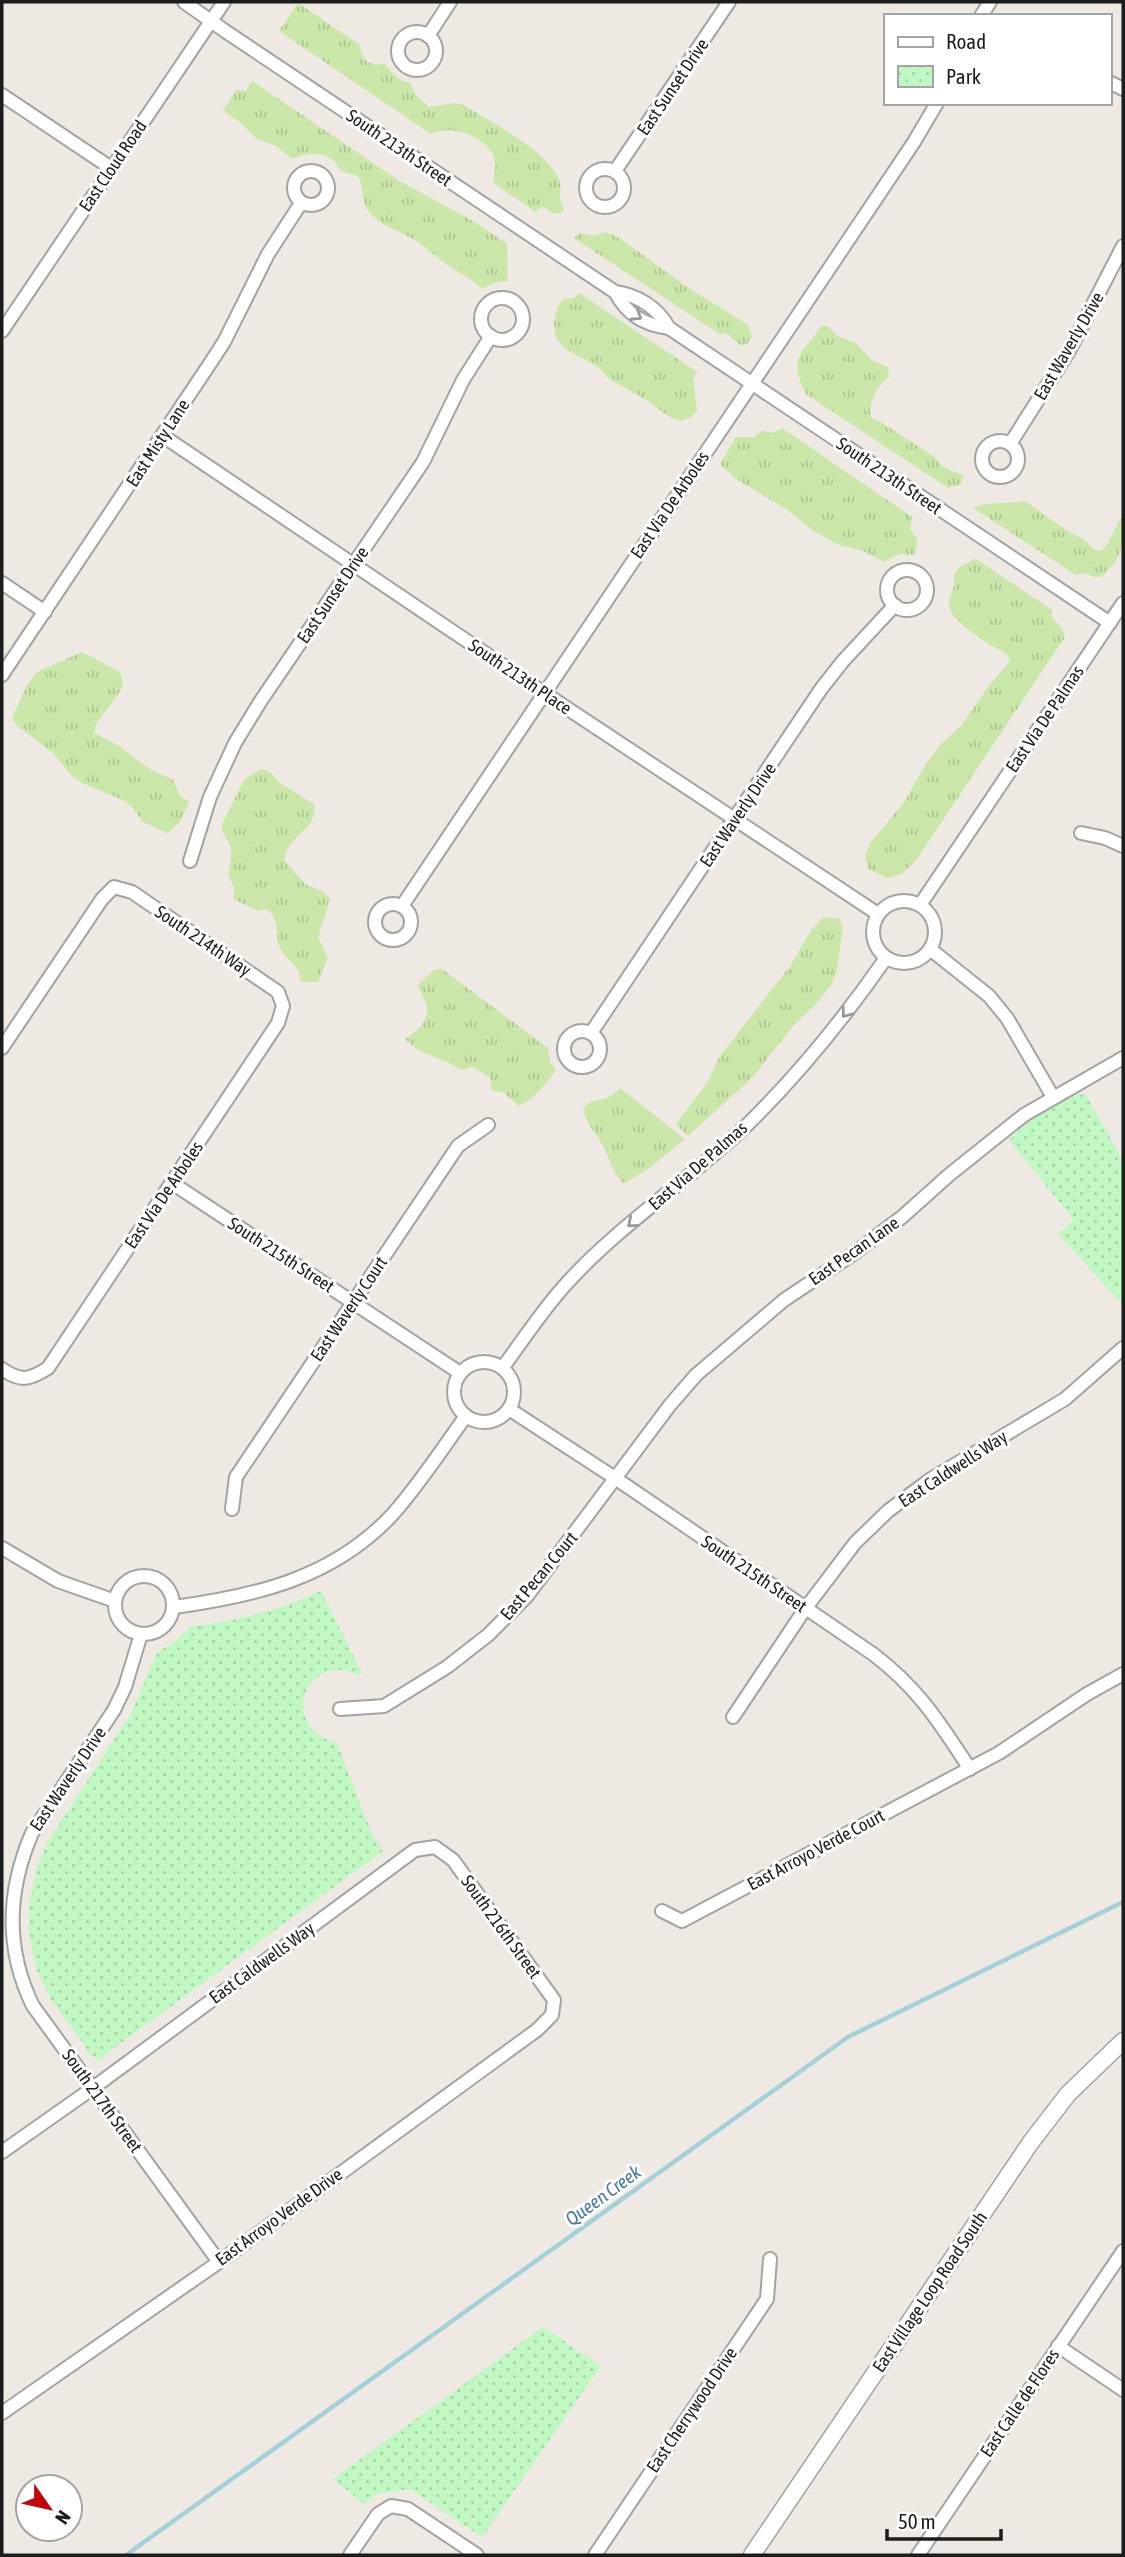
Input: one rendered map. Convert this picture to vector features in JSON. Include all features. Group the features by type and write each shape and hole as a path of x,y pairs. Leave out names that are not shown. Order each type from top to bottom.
{"street":[{"name":"South 213th Street","path":"184,2 615,292 624,308 652,326 669,328 1110,623"},
{"name":"East Cloud Road","path":"2,331 225,2"},
{"path":"428,36 450,2"},
{"name":"East Sunset Drive","path":"615,172 729,2"},
{"path":"2,95 111,169"},
{"name":"East Via De Arboles","path":"402,906 914,142 936,105"},
{"name":"East Misty Lane","path":"2,675 223,342 268,254 301,203"},
{"name":"East Waverly Drive","path":"1010,444 1069,351 1123,246"},
{"name":"East Sunset Drive","path":"190,861 210,797 235,743 423,462 463,380 491,336"},
{"name":"South 213th Place","path":"163,436 878,914"},
{"path":"2,583 45,612"},
{"name":"East Via De Palmas","path":"920,905 1123,603"},
{"name":"East Waverly Drive","path":"591,1033 821,689 895,605"},
{"path":"1081,833 1105,838 1123,846"},
{"name":"South 214th Way","path":"2,1048 102,899 114,887 132,892 278,992 282,1006"},
{"path":"898,901 920,905 928,912 935,930 930,949 915,961 895,962 886,958 874,943 872,933 878,914 898,901"},
{"path":"930,949 989,996 1007,1017 1053,1097"},
{"name":"East Via De Palmas","path":"503,1367 540,1315 600,1250 747,1125 799,1070 836,1026 886,958"},
{"name":"East Via De Arboles","path":"2,1369 19,1379 34,1377 48,1368 278,1023 282,1006"},
{"name":"East Pecan Lane","path":"615,1478 696,1375 741,1334 784,1300 902,1217 1024,1115 1123,1058"},
{"name":"East Waverly Court","path":"232,1508 236,1477 458,1146 488,1125"},
{"name":"South 215th Street","path":"172,1183 460,1373"},
{"name":"East Caldwells Way","path":"733,1717 805,1609 855,1543 888,1511 931,1479 1065,1399 1123,1348"},
{"path":"485,1361 503,1367 514,1382 513,1401 509,1409 494,1421 475,1421 466,1416 460,1409 454,1391 460,1373 467,1367 485,1361"},
{"name":"South 215th Street","path":"509,1409 615,1478 902,1676 928,1706 970,1769"},
{"path":"174,1607 229,1600 278,1587 339,1558 359,1545 391,1515 466,1416"},
{"name":"East Pecan Court","path":"340,1709 384,1706 447,1667 488,1635 527,1596 615,1478"},
{"path":"2,1548 58,1581 115,1601"},
{"path":"148,1575 164,1583 170,1590 174,1607 172,1617 159,1630 141,1634 131,1632 118,1619 115,1601 117,1592 130,1579 148,1575"},
{"name":"East Waverly Drive","path":"7,1927 18,1872 32,1833 114,1710 125,1687 141,1634"},
{"path":"970,1769 1123,1674"},
{"name":"East Arroyo Verde Court","path":"662,1911 682,1921 970,1769"},
{"name":"East Caldwells Way","path":"2,2152 415,1850 435,1847"},
{"name":"South 216th Street","path":"435,1847 453,1860 554,2000 552,2015"},
{"name":"South 217th Street","path":"7,1927 23,1985 33,2006 219,2262"},
{"name":"East Arroyo Verde Drive","path":"2,2413 219,2262 537,2030 552,2015"},
{"name":"East Village Loop Road South","path":"752,2555 1031,2142 1068,2094 1123,2041"},
{"name":"East Calle de Flores","path":"918,2555 1123,2251"},
{"name":"East Cherrywood Drive","path":"595,2555 767,2299 769,2259"},
{"path":"1058,2346 1123,2390"},
{"path":"350,2555 378,2514 391,2506 408,2509 477,2555"}],"green space":[{"path":"298,3 360,45 364,59 375,64 385,63 395,76 410,83 416,95 429,107 454,103 464,105 526,144 554,170 560,184 559,197 564,209 561,213 553,213 542,206 536,212 493,183 494,158 486,145 479,140 455,131 438,131 431,134 279,31"},
{"path":"252,81 398,180 478,224 507,244 508,281 497,282 482,289 421,244 373,217 365,203 358,176 341,171 332,159 326,156 313,154 292,159 276,146 257,139 240,122 223,111 236,90 246,91"},
{"path":"605,232 618,237 690,289 747,324 752,337 747,344 740,345 725,332 721,335 574,238 580,233 594,236"},
{"path":"579,293 697,372 693,379 697,410 690,418 680,421 668,416 608,378 598,367 565,349 556,338 554,323 557,308 564,299 574,298"},
{"path":"822,325 829,327 836,335 857,344 871,360 888,367 889,377 877,389 872,400 871,417 932,455 944,467 964,476 961,484 948,488 806,394 800,381 797,363 799,356"},
{"path":"782,428 912,517 910,529 917,539 915,555 899,554 884,562 863,551 839,545 736,479 720,464 736,437 754,437 762,431 773,433"},
{"path":"1025,501 1069,532 1084,539 1093,549 1101,551 1123,516 1119,556 1101,577 1086,573 1076,575 973,508 985,504"},
{"path":"976,559 1052,610 1052,617 1062,628 1065,637 917,859 902,874 887,878 868,869 865,856 871,842 903,804 941,744 960,727 991,683 1010,662 1007,654 956,619 949,605 954,573 961,566"},
{"path":"82,652 120,672 123,682 121,690 95,726 95,733 119,746 148,768 173,780 181,797 189,802 180,822 168,833 143,822 125,801 72,776 53,753 17,726 12,718 27,685 37,672"},
{"path":"261,769 270,772 280,783 315,805 311,822 291,843 284,860 305,884 322,891 329,898 318,938 328,957 318,982 301,982 296,967 281,950 276,924 267,909 257,911 234,899 234,888 228,874 231,847 222,831 223,822 244,780"},
{"path":"823,917 839,919 843,927 837,971 831,985 793,1026 753,1077 688,1136 676,1124 707,1083 720,1056 791,965 811,930"},
{"path":"435,969 442,969 548,1048 550,1062 556,1071 525,1103 519,1106 503,1092 492,1091 490,1077 473,1067 461,1070 418,1049 405,1039 424,1022 426,1003 417,986"},
{"path":"620,1088 685,1139 624,1184 583,1109 591,1101 607,1098"},
{"path":"1077,1094 1086,1095 1123,1161 1123,1305 1058,1234 1074,1220 1009,1140 1032,1119"},
{"path":"321,1591 362,1673 359,1675 341,1670 326,1672 313,1680 306,1692 303,1707 307,1721 318,1734 337,1743 371,1832 383,1851 100,2060 89,2055 52,2001 37,1971 29,1932 29,1908 36,1870 47,1843 132,1712 157,1652 191,1627 238,1619 282,1607"},
{"path":"543,2327 601,2366 482,2537 410,2489 376,2494 364,2504 333,2479"}],"waterway":[{"name":"Queen Creek","path":"126,2555 848,2037 1123,1902"}]}
